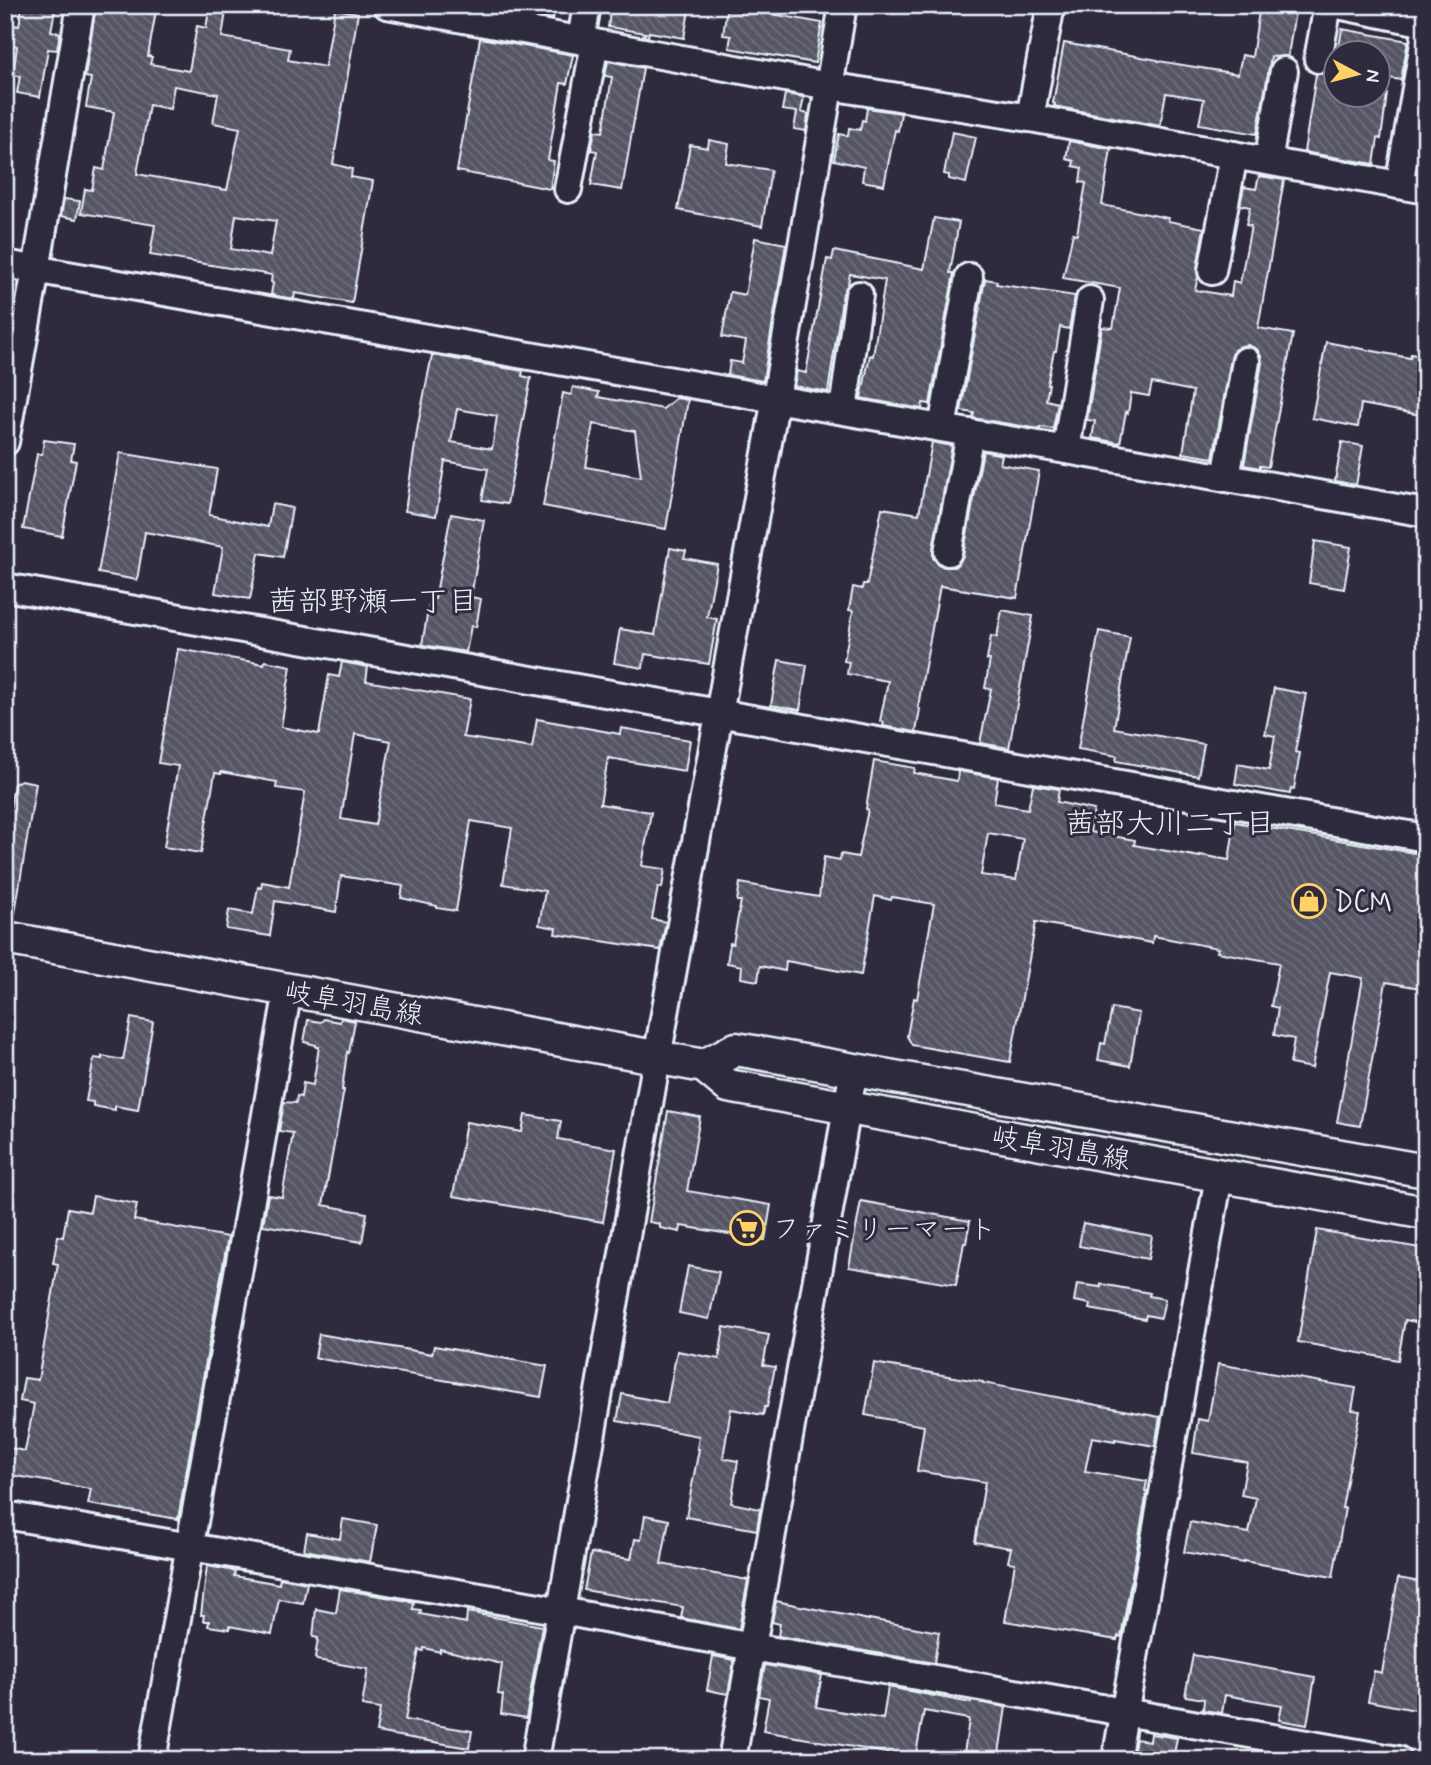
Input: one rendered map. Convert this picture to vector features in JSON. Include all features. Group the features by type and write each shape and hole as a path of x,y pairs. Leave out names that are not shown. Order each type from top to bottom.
{"main road":[{"name":"岐阜羽島線","path":"5,938 704,1066 728,1086 1426,1213"},
{"name":"岐阜羽島線","path":"704,1066 736,1049 1426,1171"}],"street":[{"path":"5,442 81,5"},
{"path":"387,5 457,11 588,42 1426,190"},
{"path":"568,189 588,42 587,5"},
{"path":"535,1760 843,5"},
{"path":"1030,118 1051,5"},
{"path":"1318,59 1328,5"},
{"path":"1338,5 1426,23"},
{"path":"1399,185 1426,32"},
{"path":"1268,161 1284,71"},
{"path":"1212,271 1234,155"},
{"path":"5,264 1426,513"},
{"path":"943,428 969,277"},
{"path":"842,410 859,295"},
{"path":"1066,450 1090,300"},
{"path":"1226,478 1246,361"},
{"path":"948,552 970,433"},
{"path":"5,587 1426,838"},
{"path":"152,1760 288,990"},
{"path":"732,1760 854,1069"},
{"path":"1116,1760 1219,1176"},
{"path":"5,1515 1398,1760"}],"building":[{"path":"22,5 56,5 51,31 60,33 57,50 48,49 40,97 17,93 20,76 13,75 17,46 10,45 14,25 19,26"},
{"path":"96,5 155,5 148,56 152,57 150,64 189,71 197,26 206,28 210,5 227,5 222,37 290,49 288,60 325,67 335,9 358,13 333,164 352,169 351,177 373,181 352,303 295,293 294,299 271,295 272,275 150,255 155,225 81,213 85,189 92,190 96,168 104,170 114,112 86,107 91,78 85,77","holes":["174,86 218,94 213,123 240,128 227,190 137,174 149,105 170,109","236,215 276,221 270,256 231,249"]},
{"path":"531,5 556,5 553,19 530,15"},
{"path":"611,5 690,5 684,38 649,32 648,37 642,36 646,33 608,27"},
{"path":"1260,5 1296,5 1288,56 1271,57 1257,134 1199,124 1204,99 1166,93 1160,126 1054,106 1064,43 1238,74 1242,55 1252,57"},
{"path":"727,6 822,23 815,63 729,48 731,36 723,35"},
{"path":"1342,29 1392,38 1340,38"},
{"path":"480,38 573,55 567,84 561,83 548,160 554,161 550,189 457,171"},
{"path":"1392,38 1408,41 1401,80 1392,78"},
{"path":"608,61 643,68 622,190 591,185 597,151 591,150 595,131 603,132 612,77 605,76"},
{"path":"1316,74 1322,74 1322,108 1385,108 1374,164 1304,152"},
{"path":"785,94 804,97 801,112 808,114 806,131 794,129 797,112 782,110"},
{"path":"867,108 901,113 884,185 862,181 864,167 834,160 839,134 848,136 849,128 860,130"},
{"path":"952,132 976,137 966,183 949,179 949,175 944,174"},
{"path":"709,140 729,144 726,163 771,170 762,226 678,210 690,145 708,148"},
{"path":"1069,141 1111,149 1102,205 1204,228 1195,290 1231,296 1233,281 1240,283 1251,226 1246,225 1250,207 1240,205 1244,187 1256,189 1259,176 1284,180 1258,328 1293,334 1268,467 1244,465 1262,363 1257,349 1248,345 1234,350 1231,358 1213,458 1183,453 1193,391 1152,383 1149,396 1131,393 1120,443 1092,438 1095,421 1087,420 1102,327 1113,328 1120,288 1063,278 1073,233 1077,234 1086,183 1080,182 1082,168 1073,166 1074,161 1066,159"},
{"path":"64,199 80,201 77,219 61,216"},
{"path":"934,218 959,222 950,273 954,273 930,404 923,403 922,409 861,398 870,355 873,356 885,280 850,274 843,293 828,392 794,386 797,371 806,373 827,259 832,260 834,251 924,269"},
{"path":"755,238 786,244 763,381 728,375 730,361 742,363 746,341 722,337 730,292 745,295"},
{"path":"985,279 997,281 996,284 1075,296 1069,329 1060,327 1047,384 1046,400 1058,403 1053,429 973,418 974,413 961,411"},
{"path":"1326,342 1410,358 1411,354 1426,357 1426,416 1361,404 1358,427 1312,418"},
{"path":"432,355 523,371 522,376 531,378 507,504 482,500 488,469 445,461 436,516 405,511","holes":["457,409 497,416 492,449 451,442"]},
{"path":"573,387 599,392 598,397 663,409 676,398 688,400 666,529 543,506 563,393 571,395","holes":["593,424 635,431 641,477 586,467"]},
{"path":"44,440 74,444 71,460 76,461 62,536 23,529 37,454 42,454"},
{"path":"932,442 952,446 933,549 933,558 944,567 954,567 963,556 983,451 1002,455 1000,464 1039,471 1017,598 940,586 922,682 916,732 883,726 884,722 880,721 888,681 847,674 849,662 844,661 853,611 849,610 853,587 862,589 863,584 867,584 882,508 919,514"},
{"path":"1342,442 1363,446 1356,485 1335,481"},
{"path":"120,453 217,469 209,515 268,527 272,504 292,508 283,557 259,553 250,599 215,593 223,547 145,532 137,580 98,573"},
{"path":"451,514 484,520 471,597 481,599 476,627 471,626 466,652 422,645 430,598 435,599"},
{"path":"1315,541 1351,547 1344,589 1309,583"},
{"path":"670,548 686,551 684,558 717,564 707,617 717,619 709,664 645,654 643,668 614,663 620,629 655,635"},
{"path":"1002,610 1033,616 1009,748 980,743 991,689 985,688 990,660 987,660 991,636 997,637"},
{"path":"1099,631 1130,637 1114,728 1204,744 1198,776 1116,761 1117,756 1078,749"},
{"path":"178,649 291,666 281,727 319,734 329,675 339,677 342,662 368,667 366,681 470,699 463,737 532,748 537,719 620,734 621,728 690,740 685,771 608,758 600,804 651,812 642,866 665,869 662,888 658,887 652,919 666,922 660,950 555,934 556,928 539,925 545,891 503,884 512,828 471,821 456,911 401,898 403,886 341,876 336,912 275,901 270,936 226,929 229,910 253,914 258,887 261,888 262,882 289,887 305,792 276,788 277,782 215,773 201,853 164,847 178,766 158,763","holes":["355,734 391,741 375,825 341,819"]},
{"path":"779,660 807,665 800,710 771,705"},
{"path":"1274,688 1306,694 1295,752 1300,753 1294,789 1291,788 1290,794 1235,784 1238,764 1269,770 1275,736 1265,734"},
{"path":"874,761 915,768 914,773 957,781 958,771 998,778 994,803 1028,809 1033,785 1059,789 1057,802 1094,810 1090,832 1135,840 1134,845 1200,857 1229,860 1235,822 1426,855 1426,989 1386,982 1360,1126 1337,1122 1363,978 1330,972 1312,1068 1290,1064 1294,1039 1274,1035 1278,1008 1271,1006 1279,963 1217,952 1218,948 1153,936 1152,943 1036,922 1010,1062 912,1045 907,1036 914,998 917,999 934,904 875,896 861,975 786,961 785,971 760,966 758,981 741,978 742,966 727,963 741,901 737,901 740,883 819,897 824,857 840,860 841,854 858,857 868,810 866,809","holes":["988,833 1023,839 1016,880 981,875"]},
{"path":"21,780 36,783 15,913 5,912 5,837 14,784"},
{"path":"1112,1008 1139,1013 1130,1066 1098,1060 1101,1043 1105,1044"},
{"path":"131,1018 153,1022 138,1110 93,1106 93,1102 86,1101 94,1058 102,1059 102,1056 123,1060"},
{"path":"341,1018 355,1021 349,1053 347,1052 344,1090 323,1205 367,1213 362,1242 263,1225 268,1195 282,1197 293,1133 279,1131 284,1102 296,1103 297,1096 301,1097 303,1083 313,1085 319,1047 304,1042 308,1020 340,1022"},
{"path":"668,1111 700,1117 687,1191 771,1205 765,1240 681,1226 680,1232 660,1228 660,1224 649,1222"},
{"path":"525,1115 561,1121 558,1139 616,1149 603,1222 453,1196 466,1122 522,1132"},
{"path":"93,1196 137,1204 134,1220 228,1237 178,1519 88,1504 91,1489 5,1474 5,1447 25,1451 34,1404 20,1401 24,1378 38,1380 58,1264 53,1263 58,1236 63,1237 68,1208 90,1212"},
{"path":"861,1201 970,1221 956,1285 849,1267"},
{"path":"1083,1223 1152,1236 1148,1259 1079,1246"},
{"path":"1317,1230 1426,1249 1426,1324 1405,1320 1398,1360 1298,1342"},
{"path":"688,1266 719,1272 709,1319 679,1313"},
{"path":"1077,1284 1101,1287 1101,1284 1150,1293 1149,1296 1165,1299 1161,1318 1146,1315 1145,1319 1089,1309 1090,1304 1074,1301"},
{"path":"724,1327 769,1335 763,1365 775,1367 763,1415 731,1409 723,1458 738,1461 731,1503 760,1509 757,1530 686,1517 699,1436 617,1421 622,1394 667,1403 677,1351 719,1359"},
{"path":"319,1334 432,1354 434,1346 547,1366 541,1397 315,1358"},
{"path":"874,1363 1160,1417 1155,1446 1092,1437 1085,1471 1147,1481 1121,1637 1118,1636 1117,1640 1005,1621 1015,1563 1008,1562 1011,1548 975,1542 985,1482 917,1471 924,1426 865,1415"},
{"path":"1218,1364 1356,1388 1352,1410 1360,1411 1342,1508 1345,1508 1333,1577 1184,1552 1190,1522 1249,1533 1256,1498 1241,1495 1247,1462 1193,1453 1198,1419 1208,1421"},
{"path":"645,1515 669,1520 661,1564 748,1580 739,1629 681,1618 683,1607 584,1590 591,1553 631,1559 635,1539 641,1540"},
{"path":"343,1519 377,1525 370,1562 304,1550 307,1533 340,1539"},
{"path":"207,1566 230,1570 235,1572 234,1576 279,1584 280,1578 307,1583 303,1603 279,1599 272,1634 229,1626 229,1629 208,1626 209,1621 203,1621 204,1615 201,1615"},
{"path":"1398,1578 1426,1583 1426,1712 1368,1701 1374,1671 1382,1673"},
{"path":"340,1589 414,1602 413,1609 421,1610 420,1614 466,1623 467,1612 542,1626 526,1718 501,1714 503,1695 498,1694 502,1664 440,1649 440,1652 424,1648 423,1651 419,1650 405,1720 472,1731 469,1748 376,1732 380,1709 362,1706 368,1669 315,1658 318,1638 313,1637 316,1609 336,1613"},
{"path":"776,1601 939,1632 934,1663 778,1636 780,1624 772,1622"},
{"path":"1193,1655 1315,1677 1307,1725 1279,1720 1282,1705 1225,1695 1222,1713 1203,1710 1204,1699 1185,1696"},
{"path":"713,1656 734,1660 728,1694 707,1690"},
{"path":"765,1665 822,1675 816,1707 883,1719 888,1687 1006,1707 998,1760 963,1760 969,1720 924,1711 915,1758 763,1731 769,1698 759,1696"},
{"path":"1151,1734 1177,1738 1173,1760 1132,1760 1136,1739 1150,1741"}],"place":[{"name":"DCM","path":"1309,901"},
{"name":"ファミリーマート","path":"747,1228"}],"district":[{"name":"茜部野瀬一丁目","path":"373,601"},
{"name":"茜部大川二丁目","path":"1170,823"}]}
